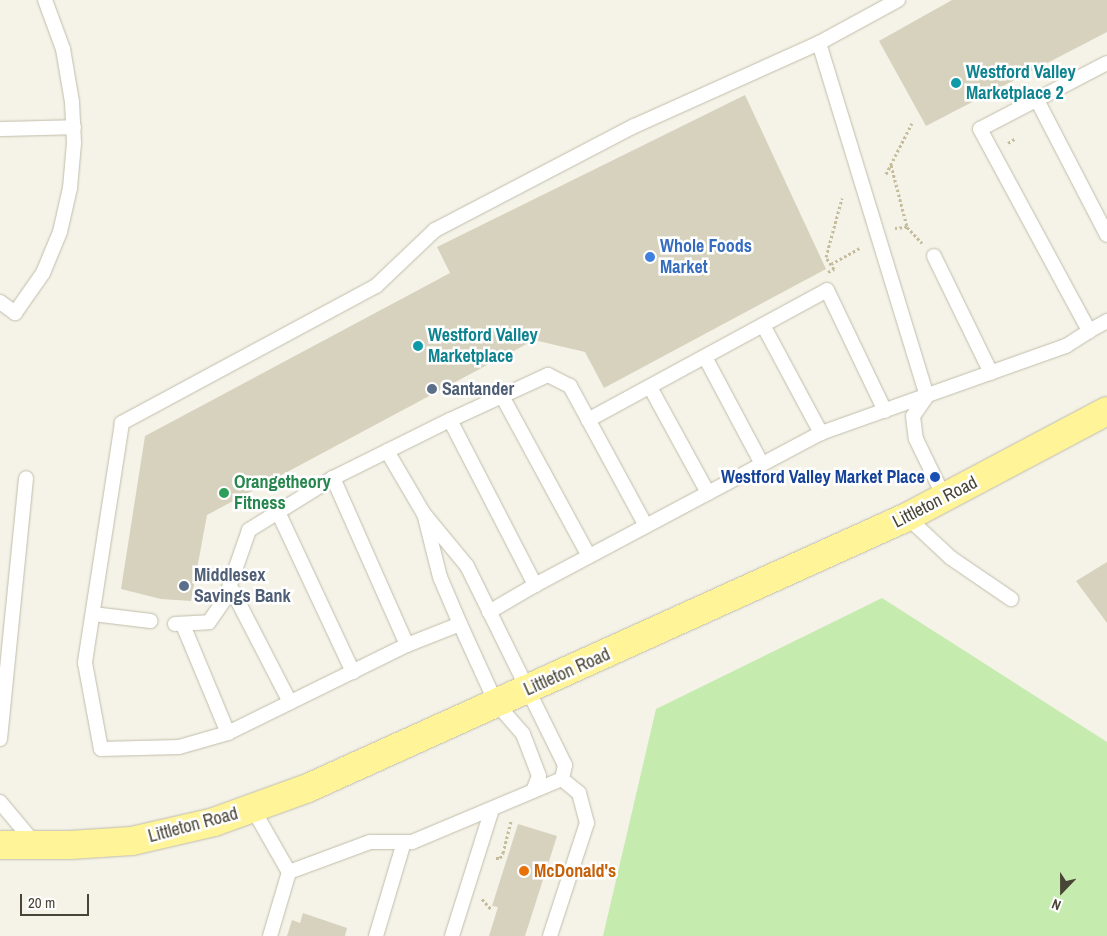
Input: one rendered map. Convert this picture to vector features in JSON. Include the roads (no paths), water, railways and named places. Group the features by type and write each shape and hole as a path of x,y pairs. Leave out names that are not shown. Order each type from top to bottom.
{"main road":[{"name":"Littleton Road","path":"0,845 36,846 132,841 185,831 308,788 907,517 945,499 1107,411"}],"lane":[{"path":"0,302 15,313 43,273 60,232 70,188 74,127 64,49 45,0"},
{"path":"460,624 407,645 228,733 179,747 101,749 85,663 122,423 376,286 435,230 634,126 819,43 898,0"},
{"path":"819,43 927,396"},
{"path":"1089,331 980,129 1106,65"},
{"path":"1037,100 1107,235"},
{"path":"0,125 0,129 74,127"},
{"path":"934,256 991,373"},
{"path":"588,420 828,290 885,411"},
{"path":"489,612 535,585 821,432 1066,346 1107,321"},
{"path":"763,326 821,432"},
{"path":"705,357 762,464"},
{"path":"228,733 179,625 209,622 226,600 249,530 333,478 386,451 548,375 570,386 646,526"},
{"path":"650,387 708,493"},
{"path":"502,396 589,556"},
{"path":"927,396 913,416 916,439 945,499"},
{"path":"450,420 535,585"},
{"path":"386,451 424,514 467,566 525,690 565,765 562,779"},
{"path":"0,732 26,478"},
{"path":"333,478 407,645"},
{"path":"278,512 353,672"},
{"path":"424,514 440,577 460,624 496,703 523,734 539,776 534,791"},
{"path":"907,517 951,558 1010,599"},
{"path":"230,586 290,702"},
{"path":"93,614 151,621"},
{"path":"289,872 370,842 412,842 562,779"},
{"path":"550,936 587,824 579,793 562,779"},
{"path":"0,802 36,846"},
{"path":"253,808 289,872 270,936"},
{"path":"452,936 492,809"},
{"path":"376,936 404,842"}],"place":[{"name":"Westford Valley Marketplace 2","path":"956,83"},
{"name":"Whole Foods Market","path":"650,257"},
{"name":"Westford Valley Marketplace","path":"418,346"},
{"name":"Santander","path":"432,389"},
{"name":"Westford Valley Market Place","path":"935,477"},
{"name":"Orangetheory Fitness","path":"224,493"},
{"name":"Middlesex Savings Bank","path":"184,586"},
{"name":"McDonald's","path":"524,871"}]}
